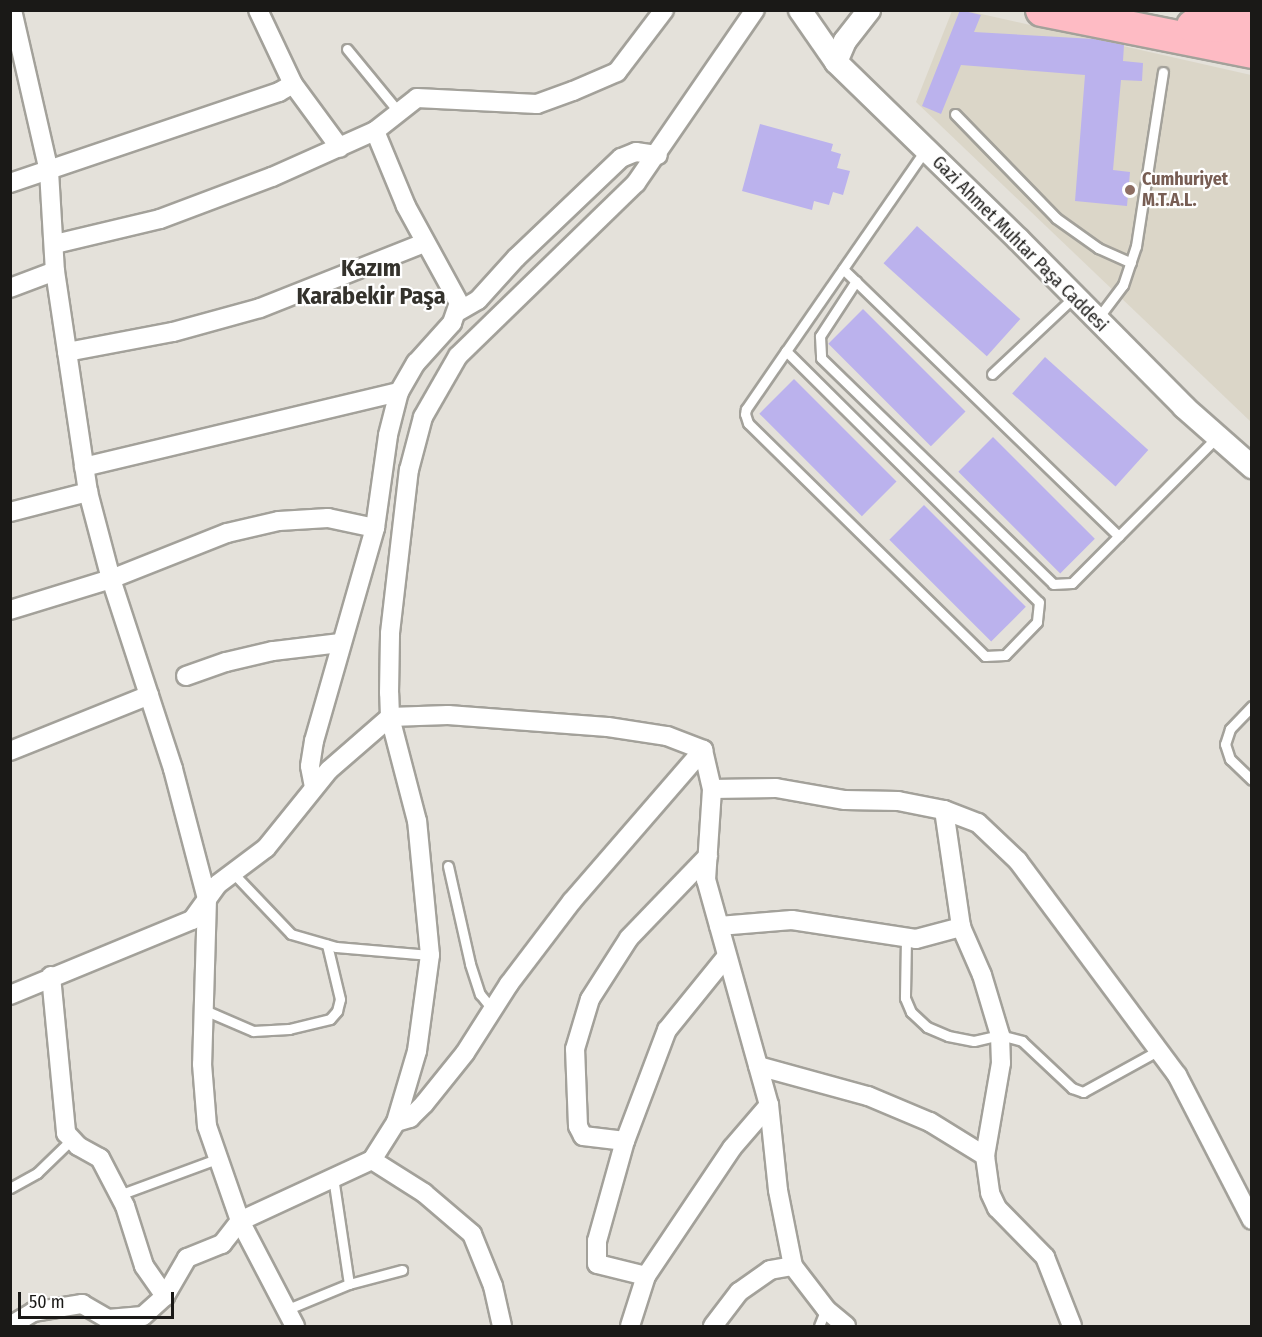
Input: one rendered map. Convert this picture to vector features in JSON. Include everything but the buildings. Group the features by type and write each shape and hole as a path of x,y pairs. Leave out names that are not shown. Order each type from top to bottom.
{"highway":[{"path":"1042,10 1135,26 1251,52"},
{"path":"1135,26 1251,24"}],"street":[{"path":"12,10 19,71 49,171 55,271 88,492 111,579 173,769 207,899 202,1009 207,1126 217,1159 231,1188 240,1221 295,1326"},
{"path":"258,10 294,84 340,148"},
{"path":"55,244 160,219 340,148 375,131 417,98 537,104 617,72 664,10"},
{"path":"10,1326 33,1312 82,1304 108,1319 142,1316 165,1296 187,1258 222,1244 240,1221 372,1160 396,1122 417,1051 430,955 417,822 390,717 390,633 409,471 423,417 458,356 636,183 658,155 755,10"},
{"name":"Gazi Ahmet Muhtar Paşa Caddesi","path":"800,10 836,62 1097,320 1251,467"},
{"path":"836,62 845,41 869,10"},
{"path":"10,183 279,92 294,84"},
{"path":"375,131 424,243 458,295 459,311"},
{"path":"314,788 310,766 314,741 340,643 375,528 388,435 399,392 417,363 459,311 478,300 516,258 621,158 636,153 658,155"},
{"path":"67,352 173,332 260,308 424,243"},
{"path":"10,288 55,271"},
{"path":"84,467 399,392"},
{"path":"10,512 88,492"},
{"path":"10,610 111,579 227,533 279,521 328,518 375,528"},
{"path":"186,676 226,662 273,651 340,643"},
{"path":"10,751 149,695"},
{"path":"10,995 51,976 192,920 207,899 233,873 266,848 314,788 390,717 448,715 608,727 667,736 703,750"},
{"path":"703,750 712,789 706,880 769,1105 778,1190 793,1266 826,1309 846,1326"},
{"path":"396,1122 410,1118 424,1104 465,1053 492,1010 572,901 703,750"},
{"path":"712,789 776,788 845,800 898,801 944,810 978,823 1018,861 1159,1050 1182,1084 1251,1220"},
{"path":"944,810 962,927 982,975 1000,1035 1001,1063 986,1156 990,1193 997,1208 1045,1257 1072,1326"},
{"path":"626,1141 583,1136 578,1126 575,1049 590,999 629,938 708,856"},
{"path":"719,926 792,920 916,939 962,927"},
{"path":"646,1276 597,1264 597,1241 626,1141 667,1030 728,956"},
{"path":"51,976 62,1119 70,1141 100,1158 119,1195 144,1266 165,1296"},
{"path":"759,1066 868,1096 930,1122 986,1156"},
{"path":"630,1326 646,1276 732,1148 769,1105"},
{"path":"372,1160 424,1193 472,1234 493,1286 502,1326"},
{"path":"713,1326 740,1292 770,1270 793,1266"}],"lane":[{"path":"347,49 398,111"},
{"path":"1097,320 1117,295 1131,263 1163,72"},
{"path":"955,114 1056,218 1098,249 1131,263"},
{"path":"786,351 1039,603 1037,622 1005,655 985,656 748,423 746,409 786,351 843,269 925,150"},
{"path":"843,269 1119,536"},
{"path":"856,281 820,336 821,358 1048,581 1059,585 1072,582 1217,436"},
{"path":"992,374 1074,297"},
{"path":"1251,706 1230,729 1225,744 1230,759 1251,780"},
{"path":"448,866 470,964 480,994 492,1010"},
{"path":"233,873 291,934 327,945 430,955"},
{"path":"906,938 904,998 911,1011 927,1027 956,1038 984,1041 1000,1035 1032,1047 1072,1088 1083,1092 1159,1050"},
{"path":"202,1009 253,1031 289,1029 330,1018 338,1011 340,999 327,945"},
{"path":"10,1188 37,1173 70,1141"},
{"path":"119,1195 217,1159"},
{"path":"333,1177 349,1284"},
{"path":"288,1309 349,1284 402,1270"},
{"path":"819,1326 826,1309"}],"shaded area":[{"name":"Cumhuriyet M.T.A.L.","path":"952,11 968,11 1251,75 1251,422 916,102"}],"place":[{"name":"Cumhuriyet M.T.A.L.","path":"1130,190"}],"district":[{"name":"Kazım Karabekir Paşa","path":"371,283"}]}
